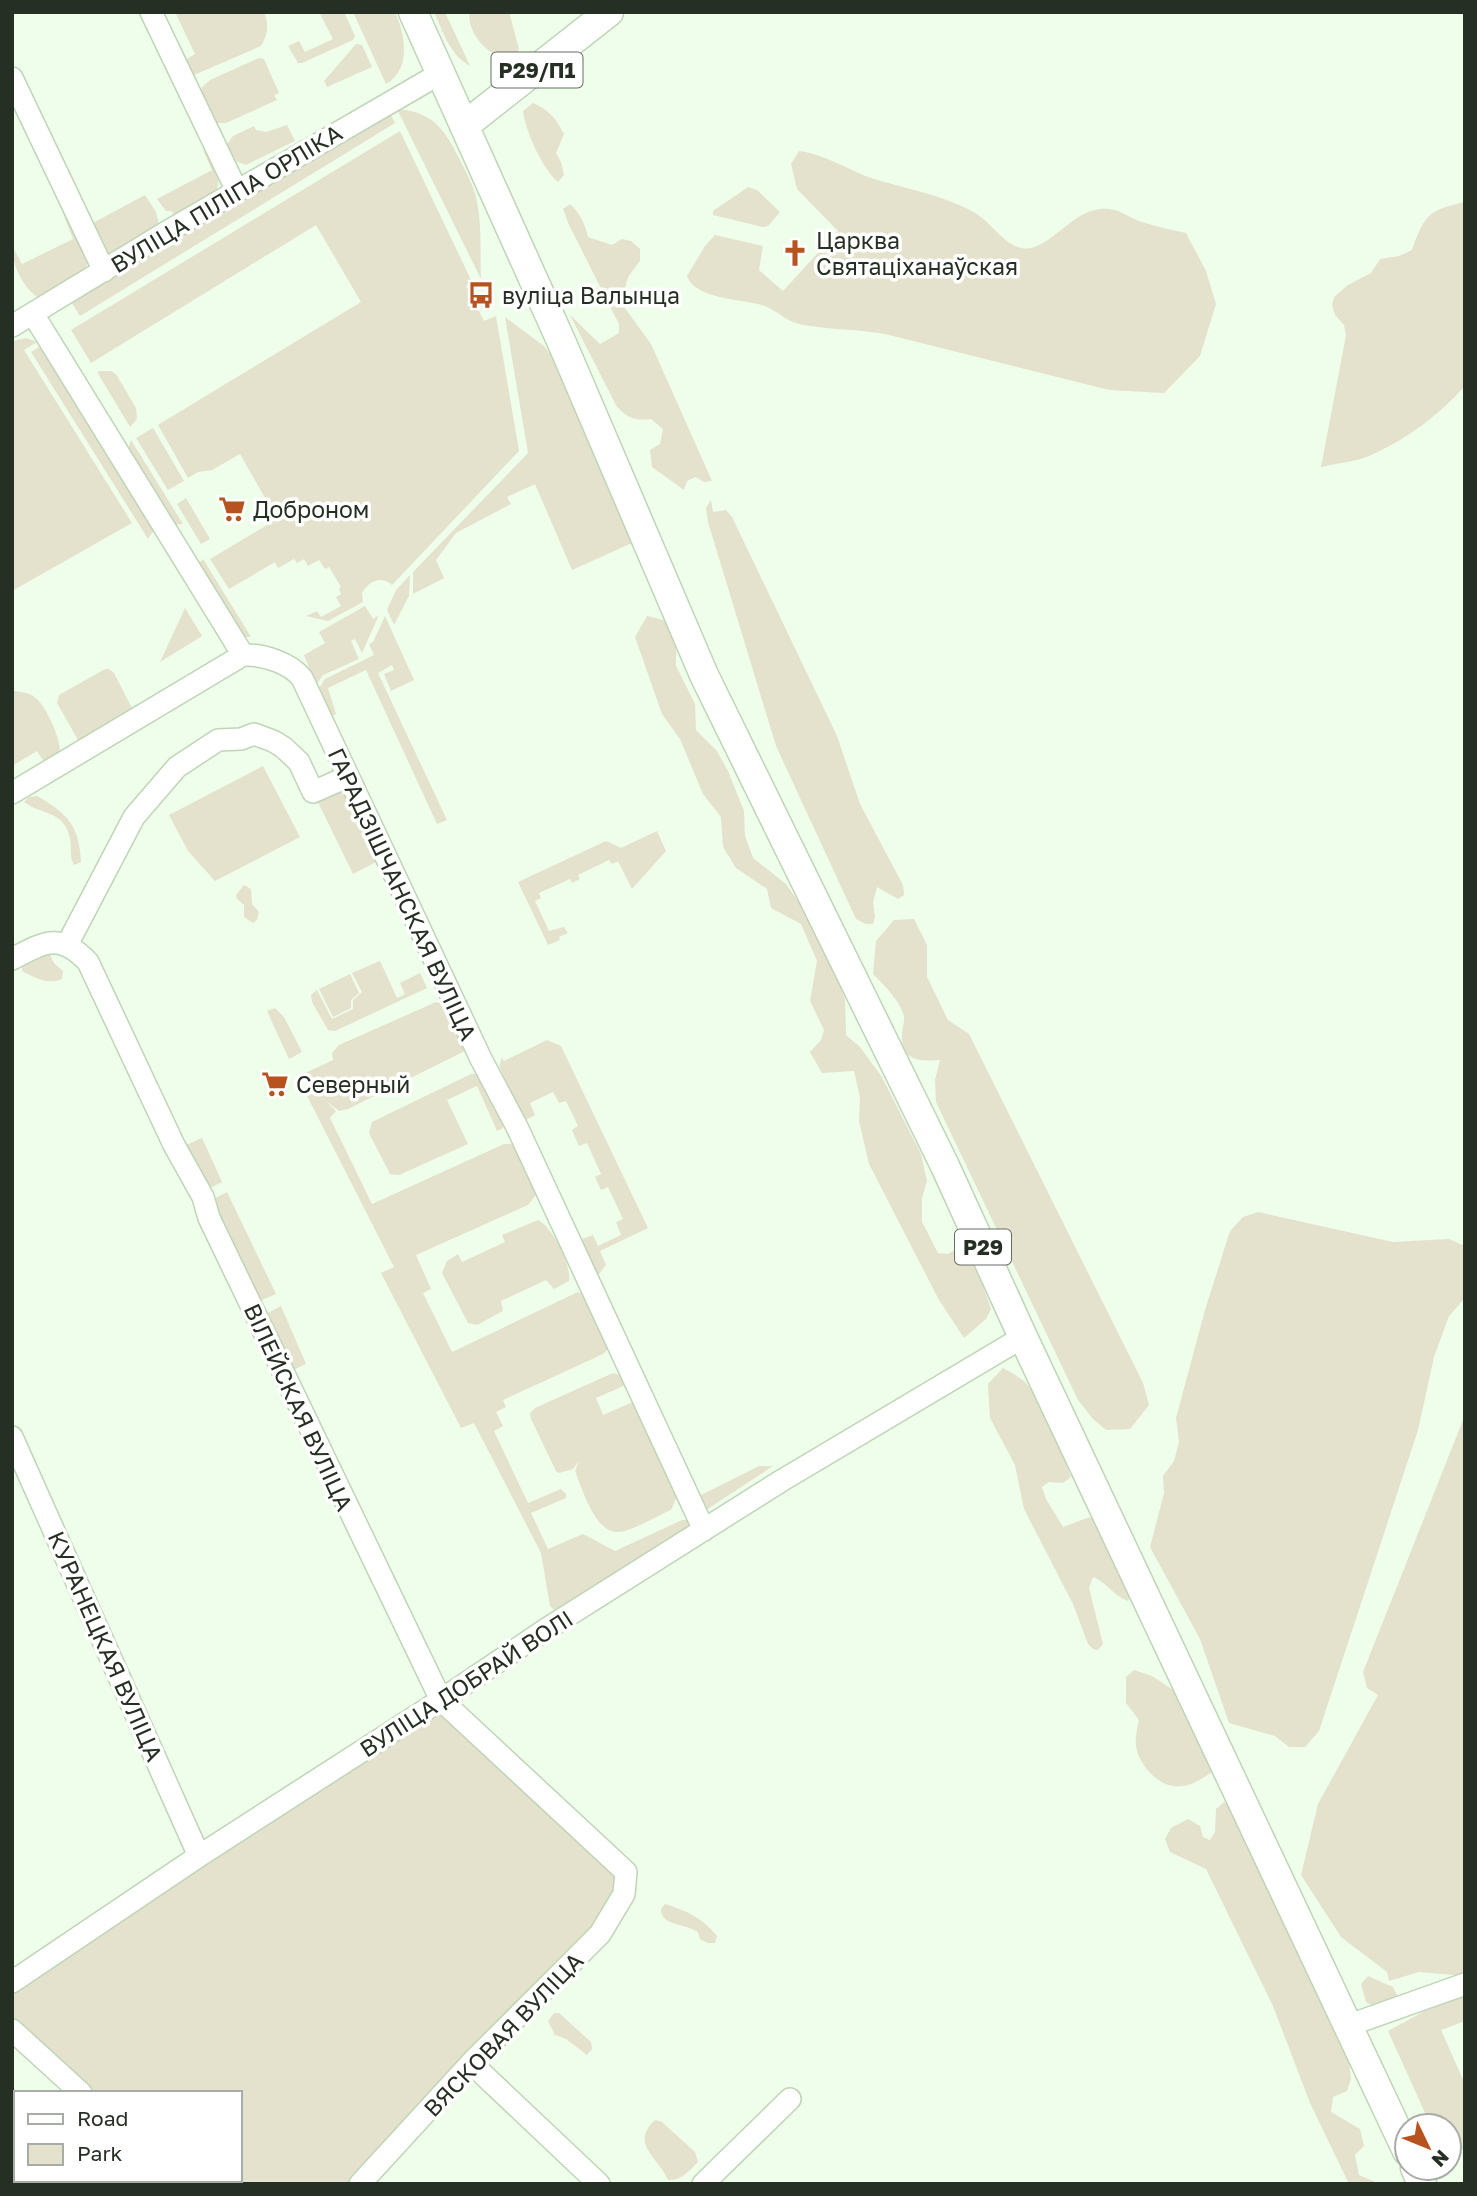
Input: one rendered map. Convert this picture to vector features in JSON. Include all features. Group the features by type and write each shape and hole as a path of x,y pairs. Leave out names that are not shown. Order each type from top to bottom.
{"main road":[{"name":"Р29","path":"413,12 562,343 704,675 945,1166 1393,2122"},
{"name":"Р29/П1","path":"464,126 609,12"}],"street":[{"path":"150,12 237,191"},
{"name":"ВУЛІЦА ПІЛІПА ОРЛІКА","path":"12,327 237,191 441,73"},
{"path":"12,78 104,271"},
{"path":"12,793 243,655 33,314"},
{"name":"ГАРАДЗІШЧАНСКАЯ ВУЛІЦА","path":"243,655 284,664 297,672 481,1059 517,1127 704,1530"},
{"path":"12,958 43,944 67,944 134,817 177,767 218,740 241,739 254,734 273,741 299,762 313,792 347,777"},
{"name":"ВІЛЕЙСКАЯ ВУЛІЦА","path":"67,944 88,962 174,1145 203,1197 209,1218 286,1382 442,1700 626,1872"},
{"name":"ВУЛІЦА ДОБРАЙ ВОЛІ","path":"12,1982 545,1630 1023,1336"},
{"name":"КУРАНЕЦКАЯ ВУЛІЦА","path":"12,1437 199,1856"},
{"name":"ВЯСКОВАЯ ВУЛІЦА","path":"360,2184 471,2063 600,1934 624,1894 626,1872"},
{"path":"1347,2026 1465,1983"},
{"path":"12,2030 79,2091"},
{"path":"471,2063 598,2184"},
{"path":"703,2184 790,2099"}],"green space":[{"path":"175,12 264,12 267,21 266,34 261,46 194,75 184,61 195,54"},
{"path":"319,12 344,12 355,36 353,40 298,63 288,46 299,41 305,52 333,39"},
{"path":"353,12 395,12 403,40 403,60 400,70 386,84"},
{"path":"434,12 445,12 470,66 452,49"},
{"path":"469,12 509,12 519,49 512,60 496,55 482,44 472,29"},
{"path":"356,44 362,45 372,67 327,87 324,81"},
{"path":"259,58 264,59 279,93 274,95 277,100 226,123 217,123 211,119 200,95 202,87 210,80"},
{"path":"533,103 552,115 564,134 556,153 564,175 558,182 541,159 527,128 523,111"},
{"path":"397,109 411,111 431,120 452,144 475,193 479,211 481,279"},
{"path":"389,111 395,123 80,316 70,300"},
{"path":"287,125 295,141 246,165 236,161 227,144 233,136 254,126 256,130 266,132"},
{"path":"400,131 472,282 466,286 484,321 496,316 519,451 392,585 380,580 368,585 362,593 363,602 328,621 306,616 317,611 321,617 341,606 336,597 341,594 341,587 329,567 325,569 319,560 308,566 304,559 297,563 294,559 278,568 275,562 229,589 210,559 277,519 240,454 212,470 198,472 188,478 158,425 361,302 316,225 91,363 71,330"},
{"path":"203,150 211,159 218,176 215,193 175,215 166,211 157,199 212,170"},
{"path":"39,151 87,258 87,265 84,270 44,296 37,297 19,274 12,246 22,264 73,239"},
{"path":"799,151 828,159 874,179 963,207 981,217 1008,242 1021,248 1039,245 1076,218 1103,209 1116,210 1138,221 1186,233 1206,271 1216,304 1200,356 1164,393 1109,390 885,334 798,324 765,306 710,294 692,284 687,276 715,235 763,246 759,270 783,291 838,231 797,189 791,164"},
{"path":"748,187 757,190 780,212 768,226 713,215 713,211"},
{"path":"145,195 156,212 159,225 108,256 91,224"},
{"path":"1465,202 1465,386 1433,417 1383,450 1364,458 1321,467 1346,335 1344,325 1335,315 1332,305 1334,297 1348,285 1371,273 1380,259 1399,256 1412,250 1420,229 1429,216 1443,208"},
{"path":"570,204 582,219 588,237 612,245 622,239 631,241 640,249 640,261 628,277 623,296 625,308 651,344 712,481 704,482 696,477 687,481 684,490 652,467 650,450 660,444 663,429 651,419 632,418 617,407 570,315 600,344 619,333 619,324 569,225 563,209"},
{"path":"505,317 544,346 555,360 643,538 572,570 535,484 507,497 511,504 456,533 436,560 444,578 413,594 413,572 528,453"},
{"path":"26,338 37,342 24,350 132,523 12,591 12,341"},
{"path":"42,345 153,526 154,530 148,539 31,352"},
{"path":"97,372 116,374 136,408 137,419 130,427"},
{"path":"153,428 184,481 168,490 136,438"},
{"path":"131,440 183,524 175,525 127,451"},
{"path":"186,498 210,539 201,544 177,504"},
{"path":"711,500 713,512 726,510 732,517 837,736 860,804 903,885 904,895 898,899 877,887 873,902 873,924 856,919 776,746 708,522 706,508"},
{"path":"203,559 251,637 243,637 197,565"},
{"path":"410,575 409,596 394,625 387,610 396,590"},
{"path":"365,606 373,619 379,615 362,653 355,639 351,641 359,659 323,675 316,685 304,655 325,643 319,632"},
{"path":"185,608 202,636 160,662"},
{"path":"385,616 414,680 391,691 384,674 394,670 392,665 378,673 447,820 437,824 366,670 328,688 336,714 331,716 319,688 325,679 374,655 369,644 373,642"},
{"path":"647,616 667,621 676,646 676,666 695,704 696,730 717,751 728,771 744,811 745,836 753,858 786,884 817,928 845,999 846,1035 860,1047 882,1077 921,1154 927,1181 922,1198 922,1222 938,1253 948,1254 960,1247 974,1260 991,1309 986,1319 964,1338 939,1300 869,1164 859,1121 860,1097 854,1071 822,1073 810,1052 821,1040 824,1030 810,1001 817,961 801,924 771,908 767,889 736,868 723,847 721,817 703,794 680,739 662,714 635,637"},
{"path":"105,669 114,673 132,708 130,712 78,740 57,703 59,695"},
{"path":"15,691 30,694 37,699 53,726 60,750 59,755 47,762 37,751 12,766 12,693"},
{"path":"263,766 300,837 215,881 188,851 169,815"},
{"path":"341,792 348,800 378,861 353,874 315,796"},
{"path":"37,796 57,809 70,822 78,839 81,862 74,865 70,838 63,822 24,802 29,797"},
{"path":"657,831 666,851 632,889 618,861 612,864 609,860 578,875 580,879 572,883 570,879 539,893 541,898 535,901 549,931 564,927 568,933 548,945 518,882 606,841 621,848"},
{"path":"244,885 251,889 252,904 259,912 253,923 244,917 244,905 236,895"},
{"path":"914,919 927,945 927,977 948,1020 969,1034 1143,1383 1149,1405 1130,1429 1106,1430 1078,1400 936,1102 935,1080 940,1060 919,1060 905,1050 901,1008 873,974 876,941 894,920"},
{"path":"49,953 54,963 63,971 62,979 47,981 22,971 22,962"},
{"path":"380,961 397,998 405,994 400,983 420,973 427,988 335,1031 328,1030 312,1002 311,995 317,990 332,1019 353,1009 353,1000 362,992 352,973"},
{"path":"350,974 359,993 351,1000 351,1008 333,1017 319,989"},
{"path":"436,1002 445,1005 467,1050 348,1109 339,1111 326,1101 336,1111 330,1118 372,1204 504,1144 514,1144 536,1189 536,1195 528,1205 416,1255 431,1289 423,1293 452,1352 578,1292 585,1295 608,1344 603,1354 503,1400 506,1407 496,1412 503,1426 494,1431 528,1503 561,1489 566,1494 566,1498 531,1513 548,1549 583,1534 615,1551 682,1520 688,1520 692,1529 562,1612 555,1611 550,1606 541,1553 474,1423 461,1428 381,1273 394,1267 303,1088 308,1085 303,1074 333,1060 332,1053 339,1045"},
{"path":"275,1008 284,1017 302,1052 289,1059 267,1011"},
{"path":"547,1040 561,1046 648,1228 600,1251 606,1265 596,1278 579,1240 593,1235 598,1246 621,1235 616,1222 623,1219 608,1187 601,1190 595,1177 601,1174 587,1143 579,1146 572,1130 578,1126 566,1101 559,1103 553,1092 530,1103 535,1115 524,1121 499,1066 502,1057 504,1061"},
{"path":"478,1073 504,1124 503,1128 497,1131 477,1086 447,1100 468,1144 399,1175 390,1174 369,1133 372,1122"},
{"path":"202,1138 222,1182 206,1190 184,1146"},
{"path":"227,1192 276,1294 260,1301 211,1200"},
{"path":"1258,1212 1393,1242 1449,1239 1465,1246 1465,1298 1449,1316 1434,1357 1418,1430 1319,1731 1305,1747 1289,1747 1275,1736 1229,1723 1200,1639 1150,1547 1164,1493 1163,1476 1174,1461 1179,1442 1176,1418 1205,1310 1230,1231 1243,1217"},
{"path":"538,1220 549,1230 560,1247 569,1281 554,1289 546,1280 501,1301 503,1311 477,1325 468,1323 442,1273 447,1261 458,1254 462,1262 505,1242 502,1235"},
{"path":"281,1306 306,1364 293,1370 266,1314"},
{"path":"1003,1368 1026,1383 1041,1404 1071,1477 1063,1483 1049,1482 1042,1487 1046,1499 1063,1527 1090,1517 1106,1534 1131,1593 1128,1601 1093,1577 1089,1588 1103,1644 1098,1650 1088,1644 1073,1604 1024,1509 1015,1465 990,1418 988,1384"},
{"path":"613,1373 623,1376 628,1384 596,1398 603,1415 635,1401 678,1494 671,1510 619,1532 611,1531 596,1518 575,1471 579,1461 573,1469 559,1473 556,1471 530,1413 535,1408"},
{"path":"1465,1415 1465,1976 1419,1972 1389,1981 1387,1972 1341,1937 1301,1875 1318,1804 1378,1695 1367,1688 1363,1672"},
{"path":"759,1466 773,1466 703,1512 697,1497"},
{"path":"1134,1670 1152,1676 1176,1692 1212,1762 1212,1772 1191,1784 1175,1786 1160,1781 1147,1769 1136,1747 1139,1720 1126,1703 1126,1677"},
{"path":"441,1700 615,1860 624,1894 360,2184 181,2184 179,2182 242,2182 242,2091 79,2091 12,2030 12,1982"},
{"path":"1224,1802 1234,1808 1349,2062 1351,2079 1347,2091 1333,2097 1331,2112 1360,2129 1364,2146 1355,2155 1359,2175 1380,2184 1349,2184 1310,2103 1273,2006 1206,1869 1170,1852 1165,1839 1171,1828 1188,1819 1200,1826 1203,1837 1210,1840 1215,1832 1216,1809"},
{"path":"665,1904 700,1920 717,1936 715,1943 700,1939 698,1932 665,1918 661,1909"},
{"path":"1368,1976 1393,1987 1398,1997 1376,2008 1366,2002 1361,1984"},
{"path":"1465,1989 1465,2021 1441,2030 1465,2084 1465,2153 1463,2112 1425,2112 1388,2031"},
{"path":"554,2013 559,2013 591,2042 592,2049 587,2055 566,2039 555,2035 548,2021"},
{"path":"655,2120 662,2122 695,2152 698,2162 677,2179 668,2180 645,2144 645,2136"}],"place":[{"name":"Царква Святаціханаўская","path":"795,253"},
{"name":"вуліца Валынца","path":"481,295"},
{"name":"Доброном","path":"232,509"},
{"name":"Северный","path":"275,1084"}]}
